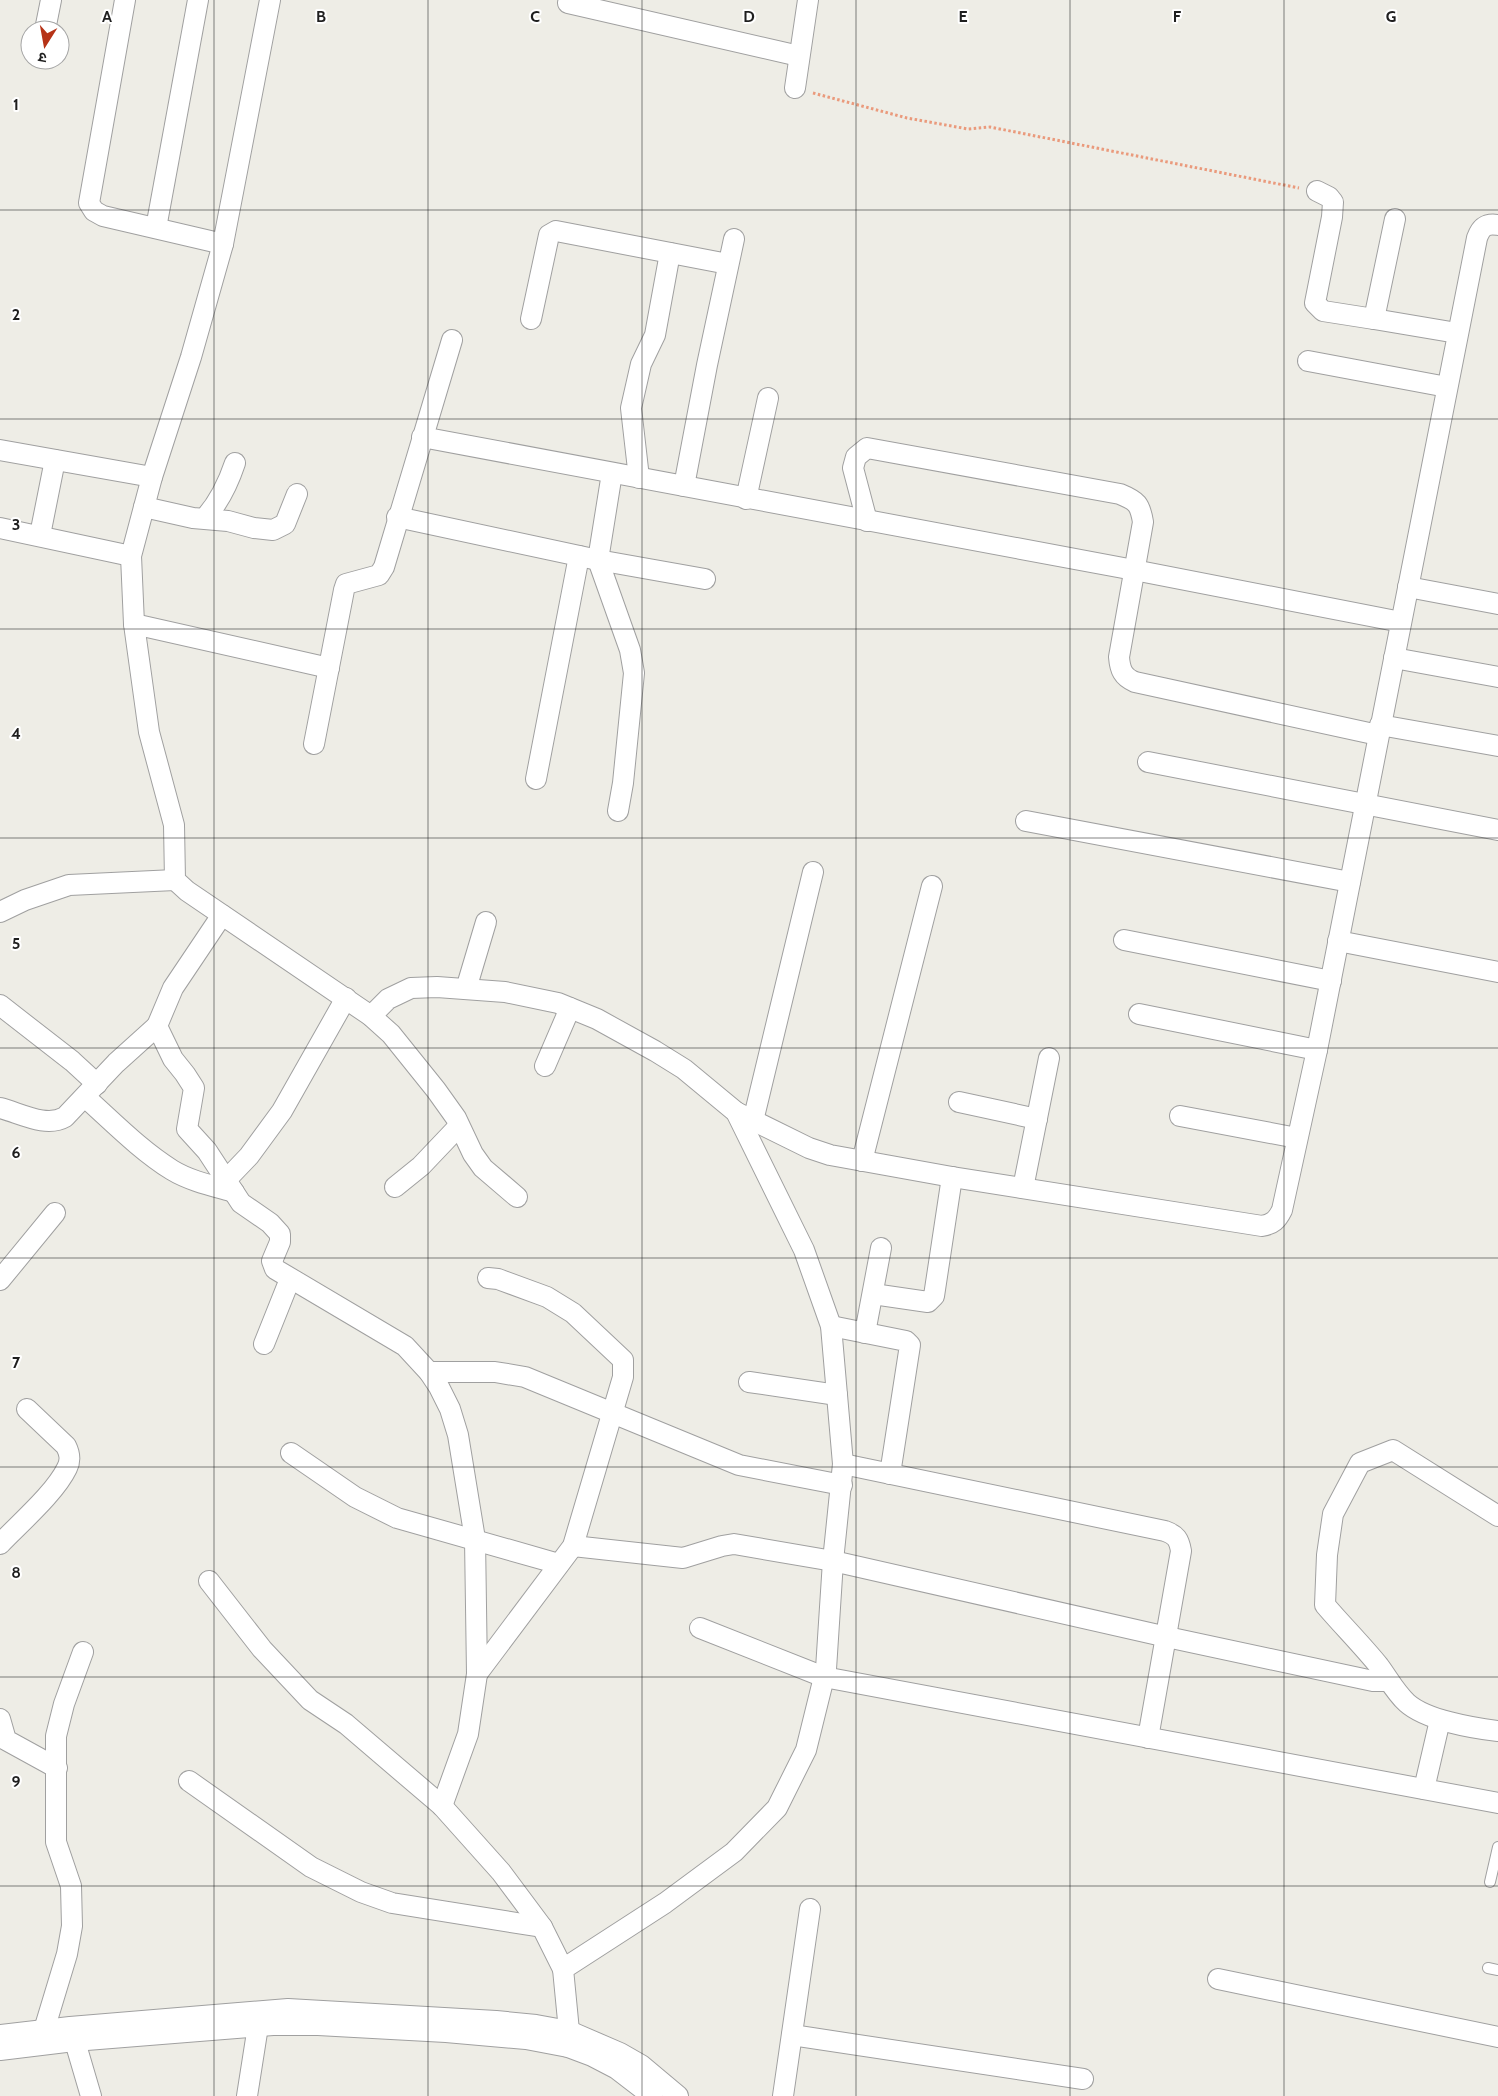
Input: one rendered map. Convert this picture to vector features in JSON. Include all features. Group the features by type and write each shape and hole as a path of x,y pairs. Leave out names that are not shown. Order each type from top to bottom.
{"street":[{"path":"47,20 51,0"},
{"path":"125,0 89,203 94,211 104,216 223,244"},
{"path":"156,228 198,0"},
{"path":"175,880 174,825 150,732 134,624 131,556 152,477 191,357 223,244 270,0"},
{"path":"795,88 808,0"},
{"path":"568,2 800,56"},
{"path":"1317,191 1329,197 1333,202 1315,303 1323,312 1456,334"},
{"path":"1374,319 1396,219"},
{"path":"371,1016 388,999 411,988 437,987 506,992 558,1003 597,1019 670,1060 744,1116 809,1148 830,1155 952,1177 1262,1226 1270,1224 1277,1219 1282,1210 1317,1050 1476,238 1480,230 1485,226 1498,225"},
{"path":"531,319 549,235 556,231 728,264"},
{"path":"684,486 734,239"},
{"path":"639,478 631,408 641,364 655,335 670,253"},
{"path":"314,744 346,584 379,575 384,567 397,517 452,340"},
{"path":"1308,361 1447,387"},
{"path":"746,499 768,398"},
{"path":"422,437 1134,570 1401,622"},
{"path":"866,521 853,468 856,457 867,448 1111,492 1132,499 1140,508 1142,522 1119,657 1120,668 1126,678 1136,682 1379,730 1498,746"},
{"path":"0,450 152,477"},
{"path":"40,535 55,460"},
{"path":"205,518 217,504 228,484 235,463"},
{"path":"536,779 589,558 612,473"},
{"path":"144,507 193,518 228,521 254,528 273,530 285,524 297,494"},
{"path":"397,517 589,558 705,578"},
{"path":"0,528 40,535 131,556"},
{"path":"589,558 630,650 634,673 623,783 618,811"},
{"path":"1408,586 1498,604"},
{"path":"134,624 329,668"},
{"path":"1394,658 1498,676"},
{"path":"1148,762 1498,830"},
{"path":"1026,820 1350,882"},
{"path":"562,1969 665,1903 734,1852 777,1808 806,1750 824,1676 843,1464 831,1326 804,1250 744,1116 814,872"},
{"path":"0,912 25,900 69,885 175,880 222,915 346,998 371,1016 391,1034 436,1090 483,1168 517,1197"},
{"path":"862,1161 932,886"},
{"path":"0,1108 48,1122 56,1122 66,1117 116,1063 157,1026 173,988 222,915"},
{"path":"466,989 486,922"},
{"path":"1124,940 1331,980"},
{"path":"1338,941 1498,972"},
{"path":"230,1186 282,1111 346,998"},
{"path":"0,1005 72,1061 91,1091 150,1154 172,1170 195,1180 230,1186"},
{"path":"545,1066 570,1008"},
{"path":"1139,1014 1317,1050"},
{"path":"157,1026 173,1059 194,1088 187,1129 208,1151 241,1203 270,1223 280,1234 280,1242 272,1261 275,1269 405,1346 429,1372 439,1386 450,1409 458,1434 475,1539 477,1674 468,1734 442,1806"},
{"path":"1023,1188 1050,1058"},
{"path":"959,1102 1037,1119"},
{"path":"1180,1116 1297,1138"},
{"path":"395,1187 421,1166 459,1126"},
{"path":"873,1294 928,1302 934,1296 952,1177"},
{"path":"0,1280 55,1213"},
{"path":"865,1333 881,1248"},
{"path":"477,1674 573,1546 623,1377 624,1360 573,1313 556,1302 498,1279 488,1278"},
{"path":"264,1344 290,1279"},
{"path":"831,1326 906,1341 910,1345 890,1474"},
{"path":"429,1372 512,1373 739,1465 842,1485"},
{"path":"749,1382 837,1396"},
{"path":"0,1544 54,1487 67,1468 70,1459 70,1453 66,1446 27,1410"},
{"path":"1498,1516 1393,1450 1360,1463 1333,1514 1327,1555 1325,1605 1379,1667 1387,1681 1408,1704 1440,1720 1477,1729 1498,1731"},
{"path":"291,1453 355,1496 378,1510 397,1518 559,1564"},
{"path":"843,1464 1173,1534 1179,1540 1181,1551 1148,1738"},
{"path":"573,1546 683,1558 734,1544 833,1561 1167,1637 1373,1681 1387,1681"},
{"path":"209,1581 262,1649 310,1700 346,1724 442,1806 501,1872 542,1927 562,1969 568,2039"},
{"path":"700,1628 824,1676 1498,1803"},
{"path":"44,2030 67,1954 72,1926 71,1886 56,1842 56,1736 64,1704 83,1652"},
{"path":"0,1719 6,1740 57,1768"},
{"path":"1424,1789 1440,1720"},
{"path":"189,1781 311,1867 361,1892 392,1903 542,1927"},
{"path":"783,2096 810,1909"},
{"path":"1218,1979 1498,2037"},
{"path":"0,2050 72,2034 288,2009 496,2020 536,2025 568,2039 620,2052 641,2065 678,2096"},
{"path":"0,2035 44,2030 72,2034 318,2025 446,2032 526,2039 568,2039 592,2056 617,2069 652,2096"},
{"path":"247,2096 258,2026"},
{"path":"72,2034 91,2096"},
{"path":"792,2035 1083,2079"}],"lane":[{"path":"1490,1882 1498,1847"}],"path":[{"path":"795,88 907,118 968,129 990,127 1317,191"}]}
